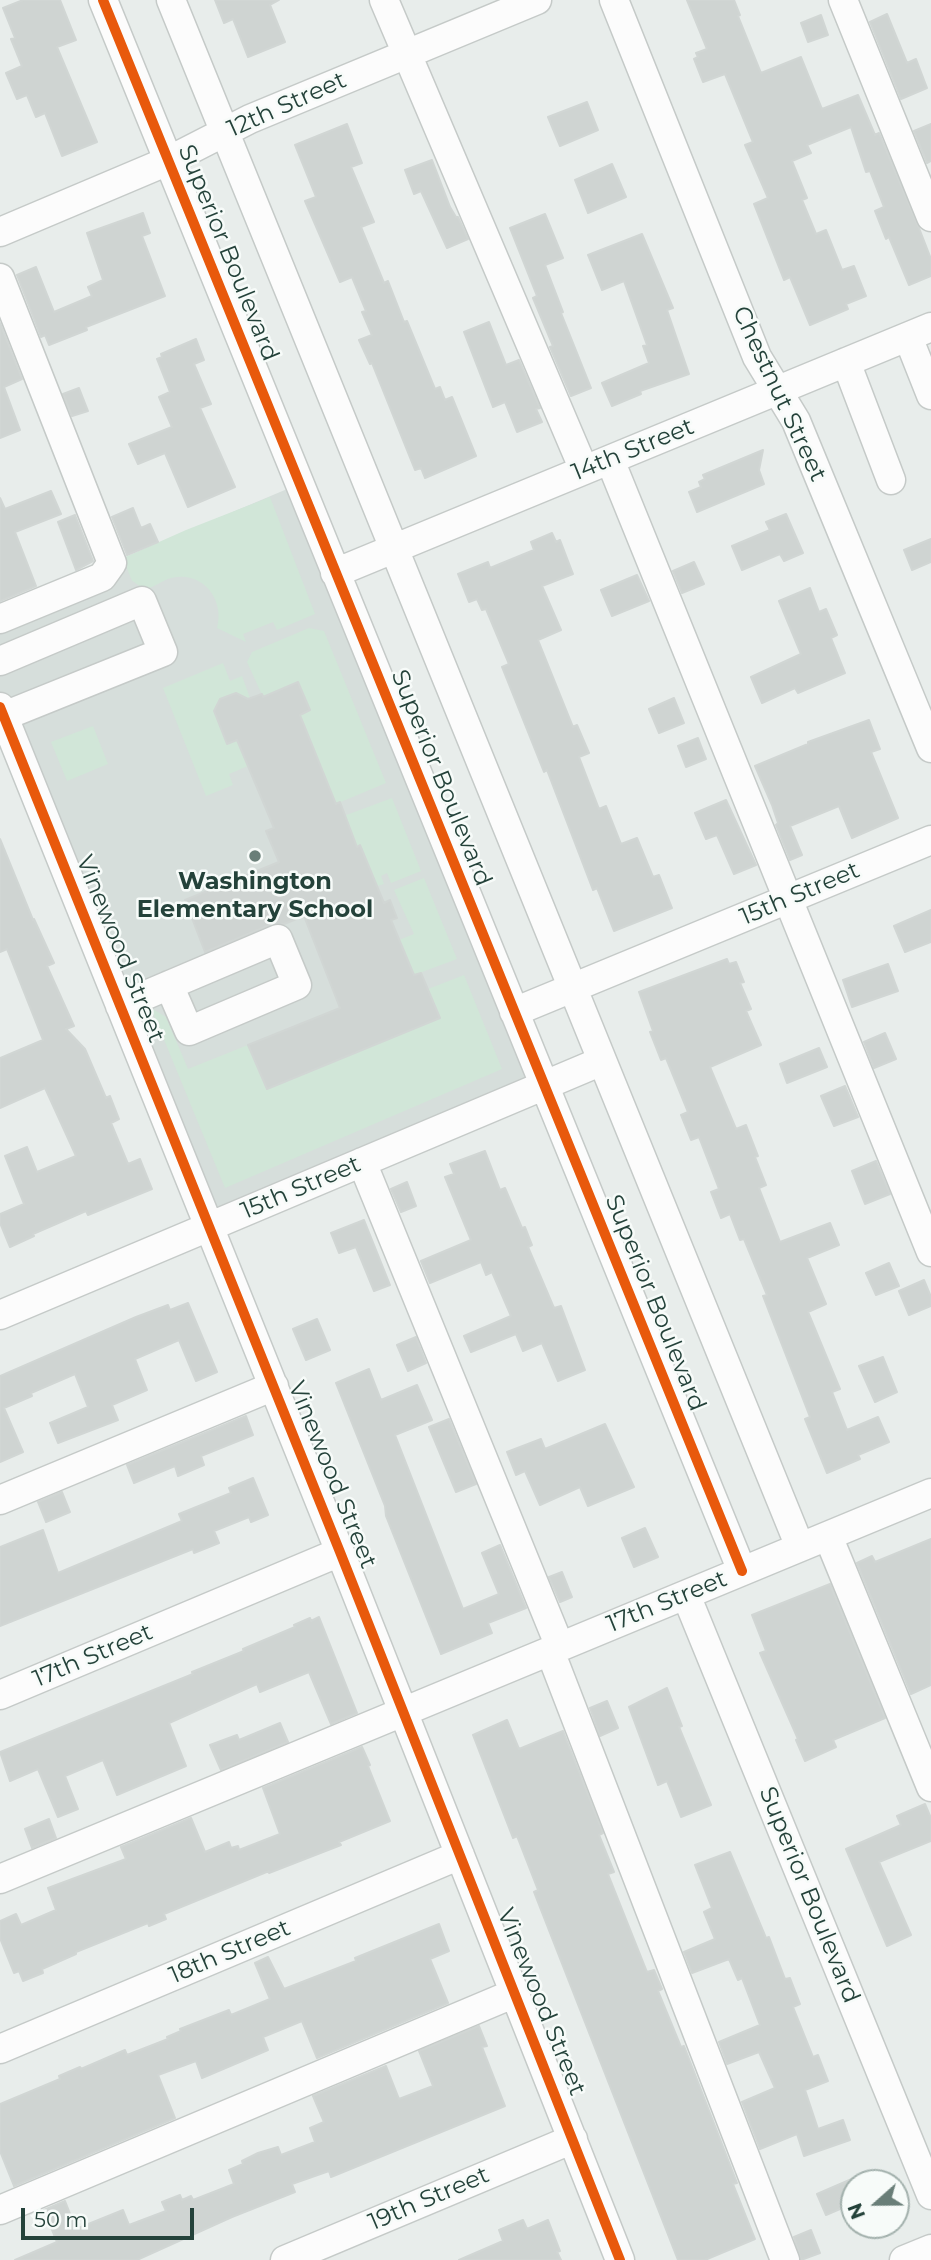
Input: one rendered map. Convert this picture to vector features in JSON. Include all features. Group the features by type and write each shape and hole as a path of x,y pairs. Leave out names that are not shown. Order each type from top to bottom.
{"street":[{"name":"Superior Boulevard","path":"103,0 742,1572"},
{"name":"Superior Boulevard","path":"171,0 800,1547"},
{"path":"384,0 584,470"},
{"name":"12th Street","path":"0,232 168,161 250,119 537,0"},
{"name":"Chestnut Street","path":"614,0 757,358 796,421 931,748"},
{"path":"843,0 931,217"},
{"path":"0,278 112,563 102,577 0,619"},
{"path":"919,332 931,395"},
{"name":"14th Street","path":"335,573 919,332"},
{"path":"846,362 891,480"},
{"path":"610,460 931,1252"},
{"path":"0,661 142,601 163,652 2,711"},
{"name":"Vinewood Street","path":"2,711 274,1386 620,2260"},
{"name":"15th Street","path":"514,1012 931,840"},
{"path":"120,1006 169,985"},
{"name":"15th Street","path":"0,1315 602,1061"},
{"path":"362,1162 555,1649 785,2260"},
{"path":"0,1500 274,1386"},
{"name":"17th Street","path":"0,1879 931,1493"},
{"path":"828,1536 931,1787"},
{"name":"17th Street","path":"0,1695 340,1552"},
{"name":"Superior Boulevard","path":"686,1595 931,2195"},
{"name":"18th Street","path":"0,2049 460,1855"},
{"path":"0,2210 515,1993"},
{"name":"19th Street","path":"285,2260 573,2139"},
{"path":"904,2260 931,2249"}],"shaded area":[{"name":"Washington Elementary School","path":"299,484 543,1085 210,1227 0,707 0,619 112,563"}],"green space":[{"path":"270,497 315,614 277,630 273,622 243,634 246,642 217,628 219,617 214,597 209,589 192,578 168,579 146,588 132,581 123,558"},
{"path":"309,628 324,631 386,783 336,804 300,715 310,710 298,682 263,697 247,662 252,652"},
{"path":"223,663 230,681 242,676 250,698 250,701 235,693 220,699 248,766 229,774 233,785 206,796 163,688"},
{"path":"93,726 108,764 67,781 51,742"},
{"path":"392,798 421,871 391,883 387,873 381,876 384,884 377,886 361,846 353,849 341,817"},
{"path":"424,878 457,959 414,975 399,940 414,934 394,890"},
{"path":"464,975 502,1069 225,1188 151,1008 166,1017 188,1069 248,1045 267,1089 439,1018 428,989"}],"building":[{"path":"23,0 60,0 76,40 57,47 97,142 62,156 45,113 36,117 27,95 17,99 6,73 22,66 3,8"},
{"path":"215,0 279,0 270,5 285,42 248,57 233,19 224,23"},
{"path":"687,0 734,0 761,73 801,57 822,109 858,95 875,135 879,133 919,228 931,259 931,276 909,285 875,211 884,207 870,171 866,172 851,127 807,145 811,153 792,161 807,198 802,200 816,234 826,230 842,270 854,266 866,296 846,304 848,309 810,325 790,277 784,280 754,204 768,198 745,145 753,142 725,74 703,82 694,59 698,57 696,53 707,49"},
{"path":"887,14 907,63 916,59 927,88 901,99 870,22"},
{"path":"821,15 828,35 808,42 801,23"},
{"path":"587,102 598,130 560,146 548,117"},
{"path":"347,124 362,163 351,167 374,222 361,227 384,283 388,281 404,322 407,321 435,389 440,387 445,400 452,397 476,456 425,478 421,468 415,470 372,363 370,364 359,340 372,335 362,312 366,311 352,277 340,282 305,201 316,197 295,145"},
{"path":"931,124 931,161 927,163 914,131"},
{"path":"432,160 450,207 468,239 447,248 421,191 414,194 405,170"},
{"path":"612,164 626,197 588,213 575,180"},
{"path":"143,213 150,233 142,236 165,296 86,327 87,330 49,345 45,335 41,337 17,275 36,267 54,312 92,296 88,287 103,280 87,233"},
{"path":"545,214 563,258 545,265 591,388 571,396 550,347 553,346 533,298 537,296 510,228"},
{"path":"642,234 673,308 667,310 689,374 640,391 641,394 612,406 602,383 649,363 643,346 647,345 624,281 602,290 588,255"},
{"path":"489,322 506,365 519,360 540,408 536,409 542,422 517,432 505,402 493,407 464,332"},
{"path":"0,323 22,379 4,387 20,430 0,438"},
{"path":"196,339 204,360 194,364 211,404 200,408 235,487 188,507 165,453 138,464 129,444 172,427 159,397 170,392 157,359 162,357 161,354"},
{"path":"79,388 88,411 72,416 63,394"},
{"path":"763,450 759,470 764,484 697,512 689,492 701,487 699,482 705,479 703,475"},
{"path":"51,491 61,514 15,532 36,586 0,601 0,498 5,509"},
{"path":"133,508 141,528 150,524 158,542 127,555 112,517"},
{"path":"786,514 803,553 784,561 780,554 742,570 732,546 770,530 766,522"},
{"path":"75,515 93,561 76,570 58,522"},
{"path":"552,533 556,542 560,540 573,574 542,586 561,630 538,640 573,727 577,725 589,753 579,757 599,809 606,806 621,844 637,838 653,877 659,875 672,908 614,931 597,888 593,890 547,770 544,772 502,667 509,664 486,609 482,610 477,599 469,602 458,574 488,562 490,568 534,550 531,542"},
{"path":"931,539 931,562 912,570 904,550"},
{"path":"694,562 704,584 682,593 673,571"},
{"path":"637,575 649,601 612,616 601,590"},
{"path":"810,588 819,612 826,609 837,635 831,638 845,673 798,693 795,688 762,703 751,677 801,654 779,601"},
{"path":"298,682 310,710 300,715 336,804 340,802 357,847 360,845 384,903 390,900 397,918 391,920 414,975 421,973 440,1018 267,1089 248,1045 340,1008 304,916 284,924 272,924 205,952 185,900 279,862 266,831 274,828 237,740 227,744 214,711 220,699 236,693 248,699 262,694 263,697"},
{"path":"674,698 684,723 659,733 649,709"},
{"path":"869,720 880,749 871,752 898,818 852,838 839,806 790,826 802,855 790,860 776,825 778,823 772,805 755,766 808,742"},
{"path":"698,738 706,759 686,767 678,746"},
{"path":"726,800 756,865 734,874 717,835 706,839 695,813"},
{"path":"0,839 54,963 47,966 74,1026 66,1029 85,1049 106,1098 110,1096 119,1119 111,1123 128,1164 140,1159 152,1189 88,1215 86,1211 10,1247 0,1223 0,1214 24,1204 5,1156 27,1147 37,1172 76,1156 45,1088 0,1108 0,1058 43,1040 7,949 0,952"},
{"path":"931,910 931,942 905,952 894,926"},
{"path":"727,959 729,964 736,962 744,982 740,983 751,1009 746,1011 761,1045 710,1067 736,1129 746,1125 766,1185 759,1188 780,1242 830,1223 839,1245 807,1258 826,1304 808,1312 840,1389 832,1392 847,1430 878,1417 889,1442 858,1455 860,1459 827,1473 805,1419 810,1417 763,1296 767,1295 744,1239 740,1240 730,1214 721,1218 711,1192 719,1189 699,1137 691,1140 681,1115 688,1112 666,1058 661,1060 639,992"},
{"path":"888,964 898,991 852,1007 843,980"},
{"path":"885,1033 896,1059 874,1068 864,1042"},
{"path":"819,1048 827,1067 787,1083 780,1064"},
{"path":"845,1086 858,1117 834,1126 821,1096"},
{"path":"485,1151 500,1190 505,1188 522,1228 525,1227 532,1245 528,1247 554,1308 561,1306 585,1370 558,1381 542,1343 523,1351 516,1334 471,1352 464,1336 511,1316 492,1272 486,1275 481,1262 430,1283 421,1261 471,1240 445,1177 454,1174 450,1164"},
{"path":"876,1161 890,1194 865,1204 852,1171"},
{"path":"407,1182 416,1206 401,1212 391,1189"},
{"path":"364,1220 390,1285 374,1291 356,1247 339,1253 331,1233"},
{"path":"889,1263 899,1286 876,1295 866,1273"},
{"path":"924,1280 931,1297 931,1306 909,1315 899,1291"},
{"path":"188,1303 217,1372 196,1381 179,1340 135,1359 147,1390 112,1405 118,1420 58,1443 50,1423 88,1407 75,1374 4,1408 23,1452 0,1462 0,1376 136,1317 168,1305 170,1310"},
{"path":"317,1319 330,1350 306,1360 293,1329"},
{"path":"416,1337 426,1363 408,1371 397,1345"},
{"path":"883,1357 897,1392 875,1402 859,1366"},
{"path":"369,1369 381,1400 417,1385 432,1420 395,1435 463,1609 499,1594 482,1553 500,1545 526,1608 488,1623 492,1633 441,1654 336,1383"},
{"path":"246,1416 253,1435 201,1456 204,1465 178,1476 175,1466 134,1483 127,1465"},
{"path":"449,1419 476,1484 456,1492 429,1427"},
{"path":"605,1424 634,1487 588,1506 580,1487 540,1505 525,1471 516,1475 507,1452 541,1439 545,1449"},
{"path":"253,1478 268,1515 251,1522 249,1517 214,1531 219,1543 194,1553 193,1549 0,1626 0,1547 43,1530 58,1573 182,1521 179,1514 231,1493 229,1488"},
{"path":"62,1492 70,1512 46,1522 38,1502"},
{"path":"645,1528 658,1557 634,1567 622,1538"},
{"path":"931,1539 931,1685 911,1694 857,1563 872,1556 875,1562"},
{"path":"562,1572 572,1597 560,1602 549,1577"},
{"path":"830,1584 885,1718 833,1740 836,1747 805,1761 760,1653 766,1651 752,1615"},
{"path":"319,1617 357,1713 331,1724 309,1672 260,1692 257,1684 169,1723 186,1766 117,1795 103,1760 65,1776 78,1809 58,1817 38,1769 10,1781 0,1752 193,1674 192,1672 295,1627 294,1625"},
{"path":"667,1688 682,1726 679,1727 711,1805 681,1817 667,1781 658,1785 629,1707"},
{"path":"607,1701 618,1728 600,1736 590,1708"},
{"path":"507,1720 519,1749 563,1731 603,1833 599,1835 614,1872 608,1874 647,1972 654,1970 662,1989 658,1991 681,2047 684,2046 737,2183 733,2184 755,2239 705,2260 678,2260 534,1892 538,1890 517,1836 513,1838 473,1735"},
{"path":"280,1723 288,1742 221,1770 210,1745 237,1735 239,1740"},
{"path":"362,1747 390,1821 339,1842 341,1845 164,1914 166,1919 149,1926 148,1923 76,1952 42,1969 43,1973 23,1981 19,1971 14,1973 0,1938 0,1921 16,1914 21,1925 56,1910 48,1888 126,1859 121,1847 191,1818 205,1852 229,1842 231,1848 238,1846 239,1850 280,1834 263,1788"},
{"path":"925,1804 931,1818 931,1841 879,1862 911,1935 887,1946 846,1849 901,1825 897,1816"},
{"path":"49,1819 56,1838 32,1848 25,1829"},
{"path":"730,1852 785,1979 790,1978 800,2004 793,2007 813,2057 818,2055 828,2081 805,2090 818,2129 843,2120 850,2140 804,2156 797,2134 760,2149 742,2102 775,2088 759,2052 727,2064 719,2042 760,2025 742,1978 738,1980 729,1959 692,1973 684,1952 715,1939 704,1912 712,1908 695,1865"},
{"path":"439,1924 449,1951 430,1959 448,2003 317,2058 302,2021 263,2037 268,2050 202,2078 196,2061 158,2075 175,2118 14,2186 0,2151 0,2104 60,2079 59,2076 80,2067 81,2069 125,2050 127,2055 168,2039 167,2037 181,2031 180,2029 229,2010 231,2015 270,1999 255,1963 268,1957 284,1989"},
{"path":"479,2026 487,2046 482,2047 505,2106 331,2177 329,2171 292,2184 295,2192 137,2260 15,2260 57,2242 44,2210 65,2201 76,2229 123,2210 129,2225 166,2211 162,2202 180,2195 182,2200 191,2196 193,2200 234,2184 229,2170 258,2153 278,2147 281,2155 315,2142 310,2128 324,2122 313,2096 386,2066 399,2099 433,2086 419,2051"},
{"path":"840,2184 840,2209 826,2215 817,2194"},
{"path":"523,2220 527,2229 548,2220 561,2260 459,2260 503,2241 499,2230"},
{"path":"811,2230 820,2253 801,2260 794,2237"}],"cycle path":[{"path":"103,0 742,1571"},
{"path":"0,707 340,1552 620,2260"}],"place":[{"name":"Washington Elementary School","path":"255,856"}]}
